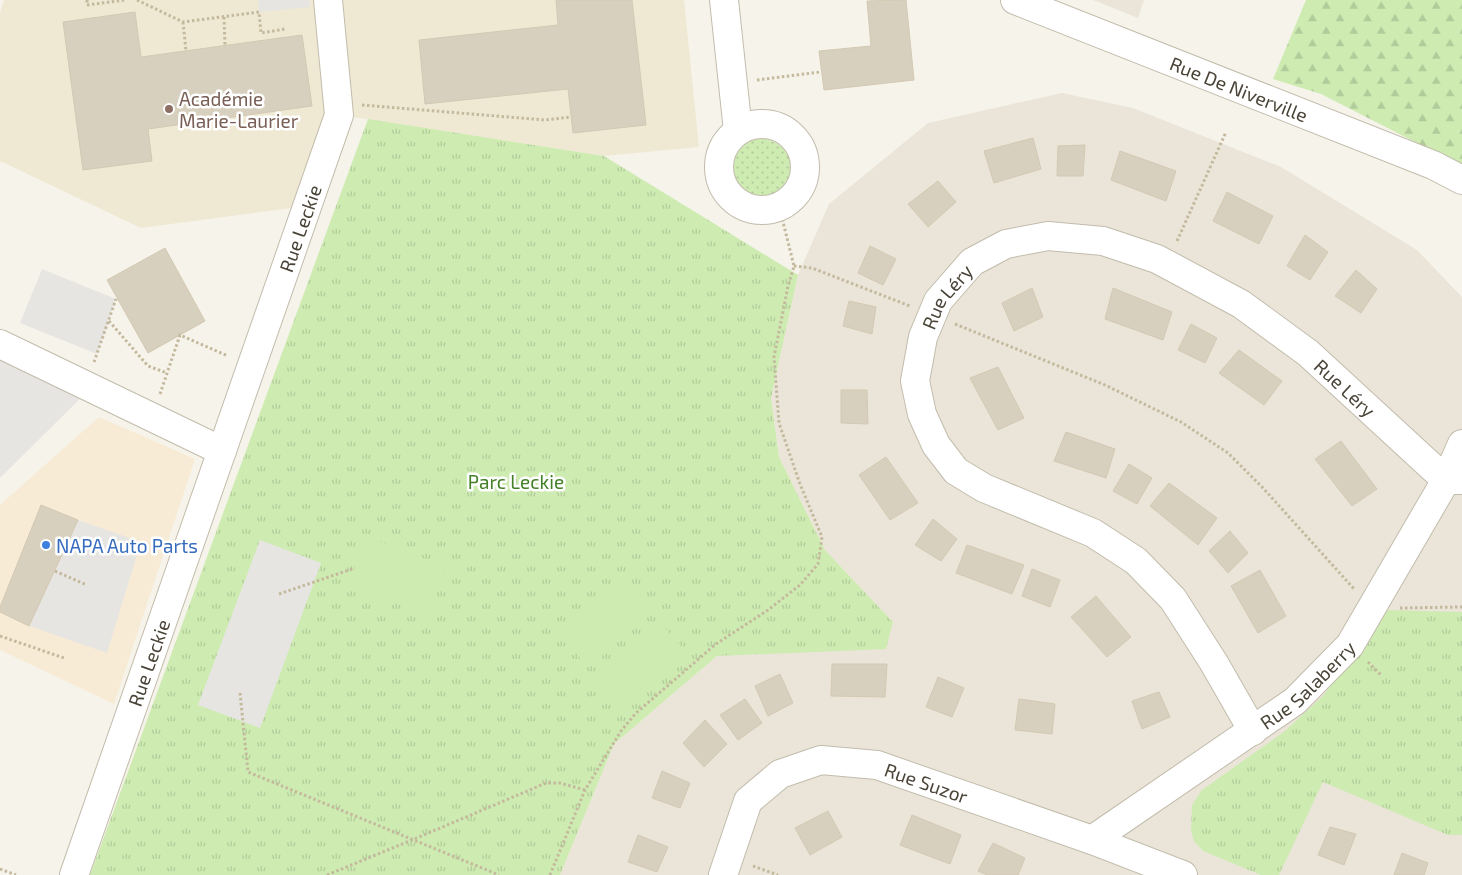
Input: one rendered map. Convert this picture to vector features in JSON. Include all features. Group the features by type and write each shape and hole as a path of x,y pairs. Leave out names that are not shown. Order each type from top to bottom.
{"street":[{"name":"Rue Leckie","path":"74,875 339,115 328,0"},
{"path":"724,0 738,131"},
{"name":"Rue De Niverville","path":"1015,0 1433,165 1462,180"},
{"path":"753,125 770,125 786,131 798,143 804,159 804,176 797,192 785,203 770,210 753,210 737,203 726,191 719,175 719,158 726,143 738,131 753,125"},
{"name":"Rue Léry","path":"1253,731 1214,662 1172,599 1136,561 1093,533 984,488 956,471 936,445 922,414 915,381 923,337 938,301 972,262 1006,244 1048,236 1102,241 1156,258 1241,304 1308,353 1454,480"},
{"path":"0,344 222,451"},
{"path":"1454,480 1462,444"},
{"name":"Rue Salaberry","path":"1092,840 1296,701 1350,645 1371,608 1454,480"},
{"name":"Rue Suzor","path":"723,875 748,801 780,774 821,760 877,765 1092,840 1183,875"}],"path":[{"path":"87,0 87,5 124,0"},
{"path":"137,0 183,22 259,12 261,33 285,29"},
{"path":"224,16 225,45"},
{"path":"183,22 186,51"},
{"path":"733,83 820,72"},
{"path":"338,103 545,120 571,117"},
{"path":"1166,264 1226,132"},
{"path":"550,875 585,790 621,731 636,713 716,644 768,610 794,590 818,564 822,537 800,484 779,423 774,357 788,286 794,266 779,206"},
{"path":"794,266 812,268 932,315 1105,385 1181,422 1228,453 1263,488 1371,608 1462,607"},
{"path":"86,385 116,299"},
{"path":"108,321 148,366 167,373"},
{"path":"153,418 180,335 251,366"},
{"path":"279,594 354,568"},
{"path":"54,571 87,585"},
{"path":"0,636 64,658"},
{"path":"240,693 248,772 499,875"},
{"path":"327,875 546,783 560,783 585,790"},
{"path":"0,869 16,875"}],"shaded area":[{"path":"4,0 684,0 699,147 604,156 340,115 307,206 141,228 0,161 0,13"},
{"path":"258,0 309,0 310,7 259,12"},
{"path":"1093,0 1144,0 1138,18"},
{"path":"1062,93 1133,108 1281,167 1417,250 1462,297 1462,875 560,875 614,744 717,656 886,648 893,622 825,550 779,457 771,398 798,275 829,204 928,123"},
{"path":"42,269 116,299 97,354 20,323"},
{"path":"0,344 91,388 0,478"},
{"path":"99,417 195,459 114,704 0,650 0,505"},
{"path":"78,520 141,542 107,653 29,626"},
{"path":"260,540 321,563 260,728 198,705"}],"green space":[{"path":"1306,0 1462,0 1462,166 1321,94 1273,79"},
{"name":"Parc Leckie","path":"368,119 604,156 798,275 771,398 779,457 825,550 893,622 886,649 717,656 614,744 560,875 90,875"},
{"path":"759,137 770,140 786,150 790,155 794,168 793,181 788,192 769,207 748,204 738,198 728,179 726,167 736,146 751,138"},
{"path":"366,536 446,567 428,616 348,585"},
{"path":"625,582 650,611 587,666 562,637"},
{"path":"1385,610 1462,612 1462,835 1448,835 1323,782 1279,875 1261,875 1203,851 1194,841 1191,831 1192,805 1202,790 1285,731 1323,696 1353,657"},
{"path":"658,620 683,649 620,704 594,675"}],"building":[{"path":"556,0 632,0 646,125 573,133 568,89 425,104 419,40 558,25"},
{"path":"906,0 914,80 824,90 819,51 871,46 867,1"},
{"path":"135,12 141,57 302,35 312,106 148,129 152,161 83,170 63,22"},
{"path":"1033,138 1041,169 994,183 984,151"},
{"path":"1085,145 1083,176 1057,176 1058,146"},
{"path":"1120,151 1176,171 1166,201 1111,180"},
{"path":"938,181 956,202 928,227 908,204"},
{"path":"1227,192 1273,216 1259,244 1213,221"},
{"path":"1305,235 1328,252 1310,280 1287,266"},
{"path":"870,246 896,259 883,285 858,273"},
{"path":"165,248 205,321 148,353 107,280"},
{"path":"1356,270 1377,289 1361,313 1335,296"},
{"path":"1032,288 1043,317 1014,331 1002,303"},
{"path":"1113,288 1172,312 1163,340 1105,319"},
{"path":"849,301 876,307 872,334 843,326"},
{"path":"1191,324 1217,338 1205,363 1178,350"},
{"path":"1239,350 1282,381 1264,405 1219,373"},
{"path":"998,367 1024,418 998,430 970,378"},
{"path":"841,390 867,390 868,424 841,423"},
{"path":"1066,432 1115,449 1106,478 1054,461"},
{"path":"1341,441 1377,489 1352,506 1315,459"},
{"path":"886,457 918,503 890,520 859,475"},
{"path":"1129,464 1152,478 1137,504 1113,491"},
{"path":"1169,483 1217,518 1198,545 1150,506"},
{"name":"NAPA Auto Parts","path":"41,505 78,520 29,626 0,612 0,607"},
{"path":"933,519 957,539 941,561 915,545"},
{"path":"1230,531 1248,553 1228,573 1209,551"},
{"path":"967,545 1024,565 1012,594 956,573"},
{"path":"1032,569 1060,580 1050,607 1022,596"},
{"path":"1260,570 1286,616 1258,633 1231,586"},
{"path":"1096,596 1131,637 1107,657 1071,617"},
{"path":"832,664 887,664 885,697 831,696"},
{"path":"780,674 793,703 768,716 755,686"},
{"path":"938,677 964,688 952,717 926,707"},
{"path":"1159,692 1170,717 1142,729 1132,701"},
{"path":"745,699 762,723 738,740 720,715"},
{"path":"1019,699 1055,704 1052,734 1015,730"},
{"path":"705,720 727,744 704,767 683,743"},
{"path":"662,771 690,783 680,808 652,798"},
{"path":"828,811 842,837 810,855 795,828"},
{"path":"912,815 961,835 950,864 900,845"},
{"path":"1330,827 1356,834 1344,865 1318,855"},
{"path":"638,835 668,847 657,872 628,862"},
{"path":"993,843 1025,858 1018,875 987,875 978,871"},
{"path":"1402,853 1428,863 1424,875 1394,875"}],"place":[{"name":"Académie Marie-Laurier","path":"169,109"},
{"name":"NAPA Auto Parts","path":"46,545"}]}
